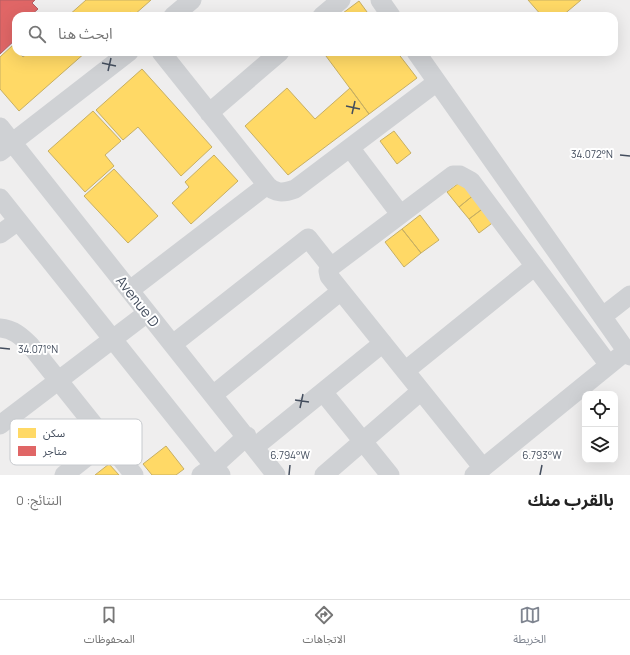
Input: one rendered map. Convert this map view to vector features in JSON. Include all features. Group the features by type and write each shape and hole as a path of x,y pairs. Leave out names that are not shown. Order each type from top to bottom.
{"street":[{"path":"178,12 192,0"},
{"path":"327,12 341,0"},
{"path":"380,0 388,12"},
{"path":"7,147 124,56"},
{"path":"165,56 267,185 275,192 295,189 437,82"},
{"path":"209,113 275,56"},
{"path":"419,56 628,353 609,365 479,471 421,391 329,276 328,271 331,267 453,175 460,175 471,182 609,365"},
{"name":"Avenue D","path":"0,127 7,147 130,290 276,475"},
{"path":"351,148 400,214"},
{"path":"130,290 267,185"},
{"path":"0,198 113,339 212,472 251,442 323,392 383,343"},
{"path":"0,234 18,221"},
{"path":"173,344 308,238 331,267"},
{"path":"405,371 535,266"},
{"path":"213,395 341,291"},
{"path":"603,316 630,295"},
{"path":"0,424 147,313"},
{"path":"0,328 10,329 21,336 89,419"},
{"path":"324,475 421,391"},
{"path":"323,392 390,475"},
{"path":"64,475 77,465"},
{"path":"126,465 134,475"}],"building: سكن":[{"path":"86,0 151,0 137,12 72,12"},
{"path":"528,0 581,0 567,12 538,12"},
{"path":"359,1 367,12 344,12"},
{"path":"12,46 12,56 81,56 19,111 0,89 0,57"},
{"path":"326,56 400,56 417,78 369,114"},
{"path":"142,69 212,147 181,176 138,127 123,140 96,110"},
{"path":"287,88 315,119 350,88 369,114 288,175 245,126"},
{"path":"93,111 121,141 105,155 114,166 85,192 48,151"},
{"path":"394,131 411,153 397,164 380,141"},
{"path":"214,155 238,181 191,224 172,203 189,187 185,182"},
{"path":"114,169 158,216 128,243 84,196"},
{"path":"463,180 475,194 459,207 447,192"},
{"path":"475,194 485,207 469,219 459,207"},
{"path":"485,207 495,221 479,233 469,219"},
{"path":"420,215 439,240 421,253 402,229"},
{"path":"402,229 421,253 404,267 385,242"},
{"path":"166,446 184,469 176,475 152,475 143,464"},
{"path":"108,465 110,465 119,475 95,475"}],"building: متاجر":[{"path":"0,0 35,0 32,3 38,9 35,12 12,12 12,43 0,54"}]}
